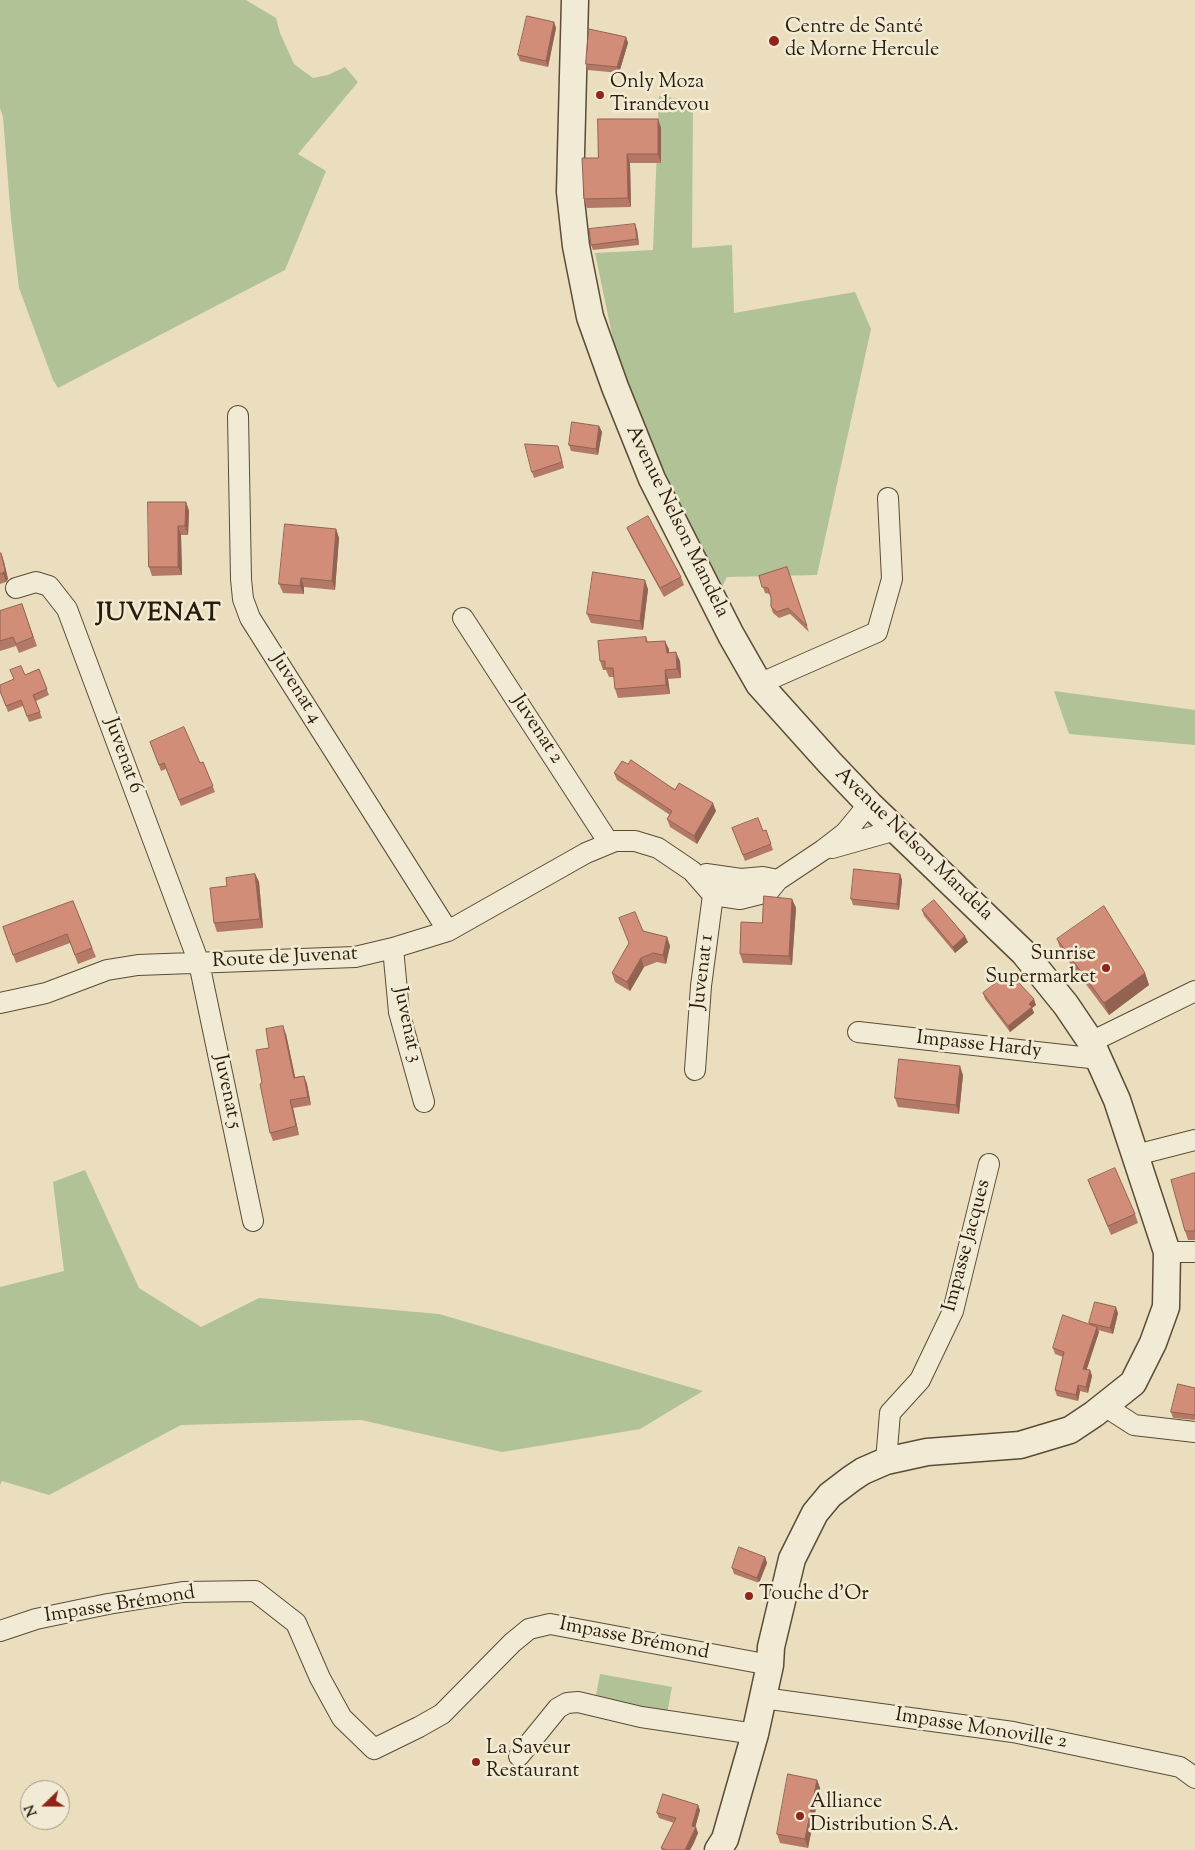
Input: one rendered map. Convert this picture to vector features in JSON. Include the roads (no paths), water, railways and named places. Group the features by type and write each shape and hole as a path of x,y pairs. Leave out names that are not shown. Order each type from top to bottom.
{"street":[{"name":"Avenue Nelson Mandela","path":"575,0 570,192 576,246 590,316 614,387 652,480 731,636 759,684 830,764 869,804 1024,953 1066,1005 1095,1050 1117,1100 1167,1252 1166,1307 1153,1343 1133,1383 1070,1430 1020,1445 927,1452 886,1461 863,1471 830,1494 815,1513 792,1559 771,1647 770,1665 755,1734 725,1839 718,1850"},
{"name":"Juvenat 4","path":"238,416 241,579 243,599 250,618 448,931"},
{"path":"759,684 877,632 892,579 888,498"},
{"name":"Juvenat 6","path":"16,588 36,582 49,586 67,609 199,963"},
{"name":"Juvenat 2","path":"462,618 609,842"},
{"name":"Route de Juvenat","path":"0,1002 46,994 107,970 138,966 355,957 393,948 448,931 586,853 609,842 635,842 658,848 716,886 741,879 763,877 778,880 845,833 869,804"},
{"name":"Route de Juvenat","path":"823,850 896,830"},
{"name":"Juvenat 1","path":"695,1070 701,986 716,886"},
{"name":"Juvenat 3","path":"393,948 399,1012 424,1102"},
{"name":"Juvenat 5","path":"199,963 254,1222"},
{"path":"1095,1050 1195,991"},
{"name":"Impasse Hardy","path":"858,1032 1095,1050"},
{"path":"1136,1155 1195,1140"},
{"name":"Impasse Jacques","path":"886,1461 890,1413 920,1380 953,1311 989,1164"},
{"path":"1167,1252 1195,1252"},
{"path":"1103,1405 1134,1425 1195,1432"},
{"name":"Impasse Brémond","path":"0,1632 36,1619 108,1604 184,1592 256,1591 296,1623 320,1678 342,1718 374,1750 442,1714 512,1643 529,1629 550,1624 770,1665"},
{"name":"Impasse Monoville 2","path":"763,1698 1013,1732 1180,1767 1195,1778"},
{"path":"519,1756 558,1708 567,1703 578,1702 641,1717 755,1734"}],"place":[{"name":"Centre de Santé de Morne Hercule","path":"774,41"},
{"name":"Only Moza Tirandevou","path":"600,95"},
{"name":"Sunrise Supermarket","path":"1106,968"},
{"name":"Touche d’Or","path":"749,1596"},
{"name":"La Saveur Restaurant","path":"476,1762"},
{"name":"Alliance Distribution S.A.","path":"800,1816"}],"district":[{"name":"JUVENAT","path":"159,616"}]}
